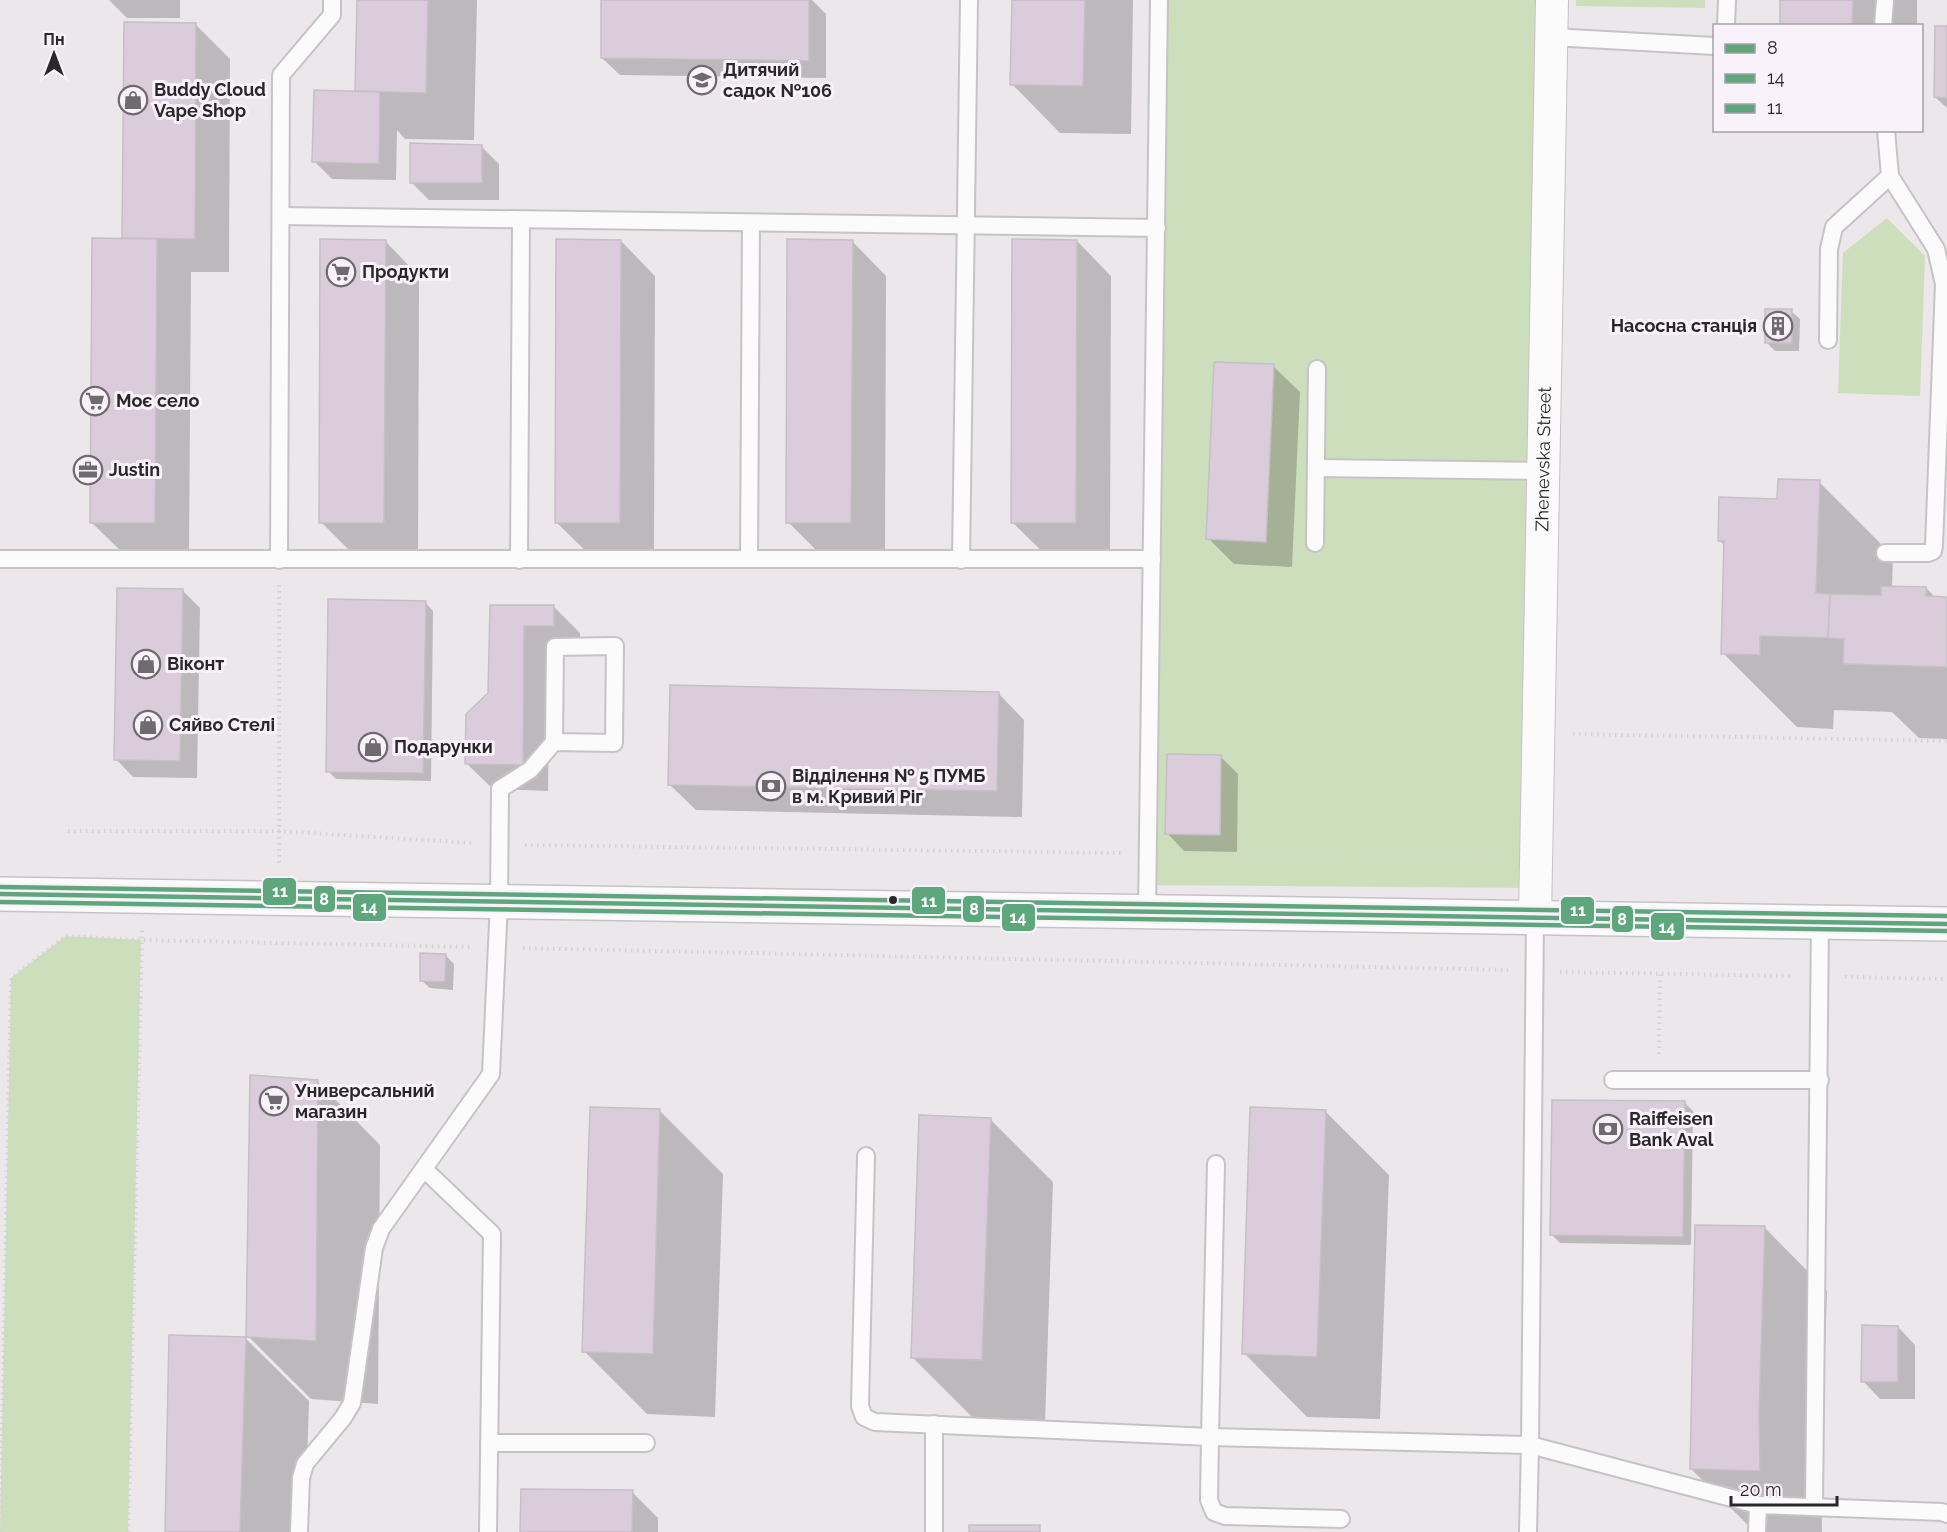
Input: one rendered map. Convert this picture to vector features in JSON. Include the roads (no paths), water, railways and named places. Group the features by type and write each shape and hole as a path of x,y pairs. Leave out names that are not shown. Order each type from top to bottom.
{"main road":[{"path":"0,894 1947,924"}],"street":[{"name":"Zhenevska Street","path":"1535,918 1552,0"}],"lane":[{"path":"279,560 281,75 332,15 332,0"},
{"path":"961,560 969,0"},
{"path":"1147,912 1159,0"},
{"path":"1726,0 1726,24"},
{"path":"1883,24 1885,0"},
{"path":"1552,37 1713,46"},
{"path":"1885,553 1933,551 1944,364 1944,284 1936,249 1890,176 1886,132"},
{"path":"1827,340 1829,249 1834,227 1890,176"},
{"path":"281,216 1156,228"},
{"path":"519,560 521,220"},
{"path":"749,559 752,223"},
{"path":"1315,543 1317,369"},
{"path":"1316,468 1544,471"},
{"path":"0,560 1152,559"},
{"path":"299,1532 301,1478 305,1464 343,1418 352,1403 374,1248 381,1229 491,1074 499,902 500,789 530,770 554,742 555,647 615,646 614,743 554,742"},
{"path":"1528,1532 1535,918"},
{"path":"1814,1507 1820,922"},
{"path":"1613,1080 1820,1080"},
{"path":"866,1156 860,1406 864,1417 875,1422 1210,1437 1530,1445 1758,1505 1947,1514"},
{"path":"1216,1164 1209,1500 1214,1512 1225,1516 1341,1520"},
{"path":"424,1169 492,1234 488,1532"},
{"path":"934,1424 934,1532"},
{"path":"489,1443 646,1443"},
{"path":"1757,1532 1758,1505"}],"place":[{"name":"Дитячий садок №106","path":"702,80"},
{"name":"Buddy Cloud Vape Shop","path":"133,100"},
{"name":"Продукти","path":"341,272"},
{"name":"Насосна станція","path":"1778,326"},
{"name":"Моє село","path":"95,401"},
{"name":"Justin","path":"88,470"},
{"name":"Віконт","path":"146,664"},
{"name":"Сяйво Стелі","path":"148,725"},
{"name":"Подарунки","path":"373,747"},
{"name":"Відділення № 5 ПУМБ в м. Кривий Ріг","path":"771,786"},
{"name":"Универсальний магазин","path":"274,1101"},
{"name":"Raiffeisen Bank Aval","path":"1608,1129"}]}
